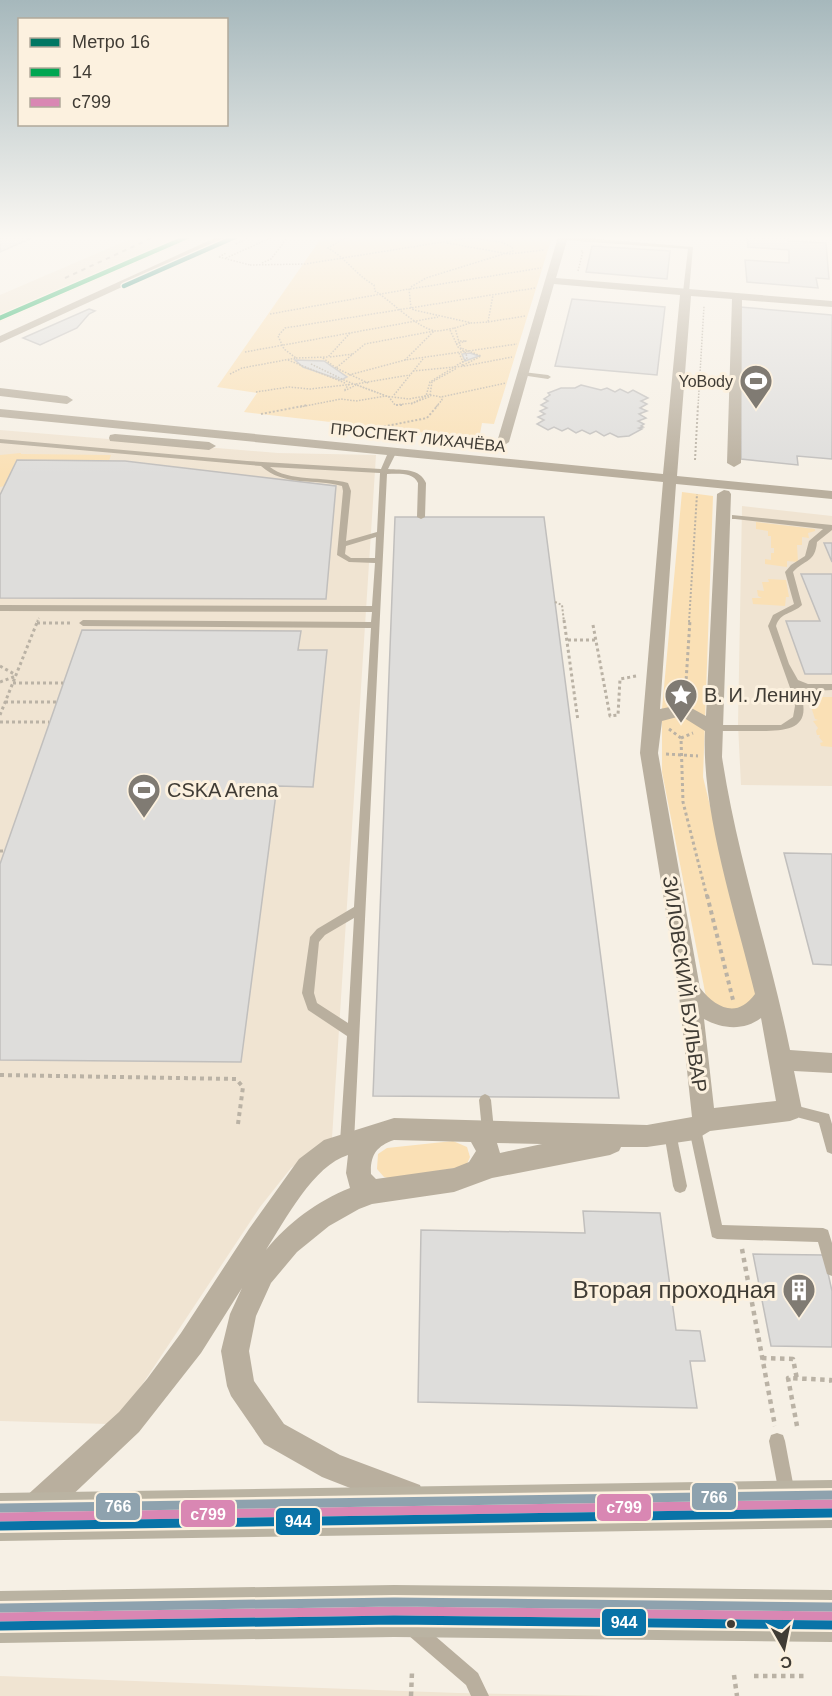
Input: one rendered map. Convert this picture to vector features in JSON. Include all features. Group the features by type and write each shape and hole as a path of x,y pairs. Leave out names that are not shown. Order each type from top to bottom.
{"main road":[{"path":"14,1516 810,1504"},
{"path":"0,1617 394,1611 832,1616"}],"street":[{"path":"0,340 52,316"},
{"path":"499,439 524,373 541,316"},
{"name":"ЗИЛОВСКИЙ БУЛЬВАР","path":"684,316 649,730 649,753 689,990 699,1125"},
{"path":"734,463 737,316"},
{"path":"0,392 67,400"},
{"name":"ПРОСПЕКТ ЛИХАЧЁВА","path":"0,407 63,416"},
{"name":"ПРОСПЕКТ ЛИХАЧЁВА","path":"0,413 63,416 671,473 832,485"},
{"path":"0,426 279,452 406,455"},
{"name":"ПРОСПЕКТ ЛИХАЧЁВА","path":"671,473 832,495"},
{"path":"445,1510 332,1467 274,1434 241,1386 235,1351 243,1314 262,1274 288,1243 320,1217 352,1199 372,1192 454,1180 492,1166 699,1125 790,1110 767,996 732,865 712,757 724,494"},
{"path":"649,730 655,716 684,710 712,728"},
{"path":"689,990 707,1011 724,1018 737,1019 749,1016 760,1008 767,996"},
{"path":"780,1060 832,1063"},
{"path":"14,1516 129,1422 191,1343 258,1238 308,1167 333,1148 394,1129 483,1130 615,1136 658,1134"},
{"path":"478,1171 486,1160 488,1150 483,1130"},
{"path":"372,1192 359,1180 358,1164 363,1146 375,1135"}],"lane":[{"path":"524,373 548,375"},
{"path":"0,441 264,465 411,473 420,478 421,517"},
{"path":"146,455 146,464"},
{"path":"347,1142 384,471 392,455"},
{"path":"264,465 280,475 338,482 345,485 347,490 341,555 345,559 379,561"},
{"path":"735,517 831,528"},
{"path":"712,728 782,728 792,725 798,718 801,712 772,626 774,618 782,610 790,610 798,604 789,572 792,567 808,559 813,552 813,541 831,528"},
{"path":"342,545 380,534"},
{"path":"0,608 376,609"},
{"path":"83,623 375,625"},
{"path":"789,673 794,681 802,686 832,687"},
{"path":"353,1033 312,1006 308,993 314,940 321,932 360,909"},
{"path":"483,1130 485,1100"},
{"path":"790,1110 824,1118 832,1148"},
{"name":"ЗИЛОВСКИЙ БУЛЬВАР","path":"699,1125 717,1232 739,1233"},
{"path":"658,1134 680,1186"},
{"path":"739,1233 828,1233 832,1269"},
{"path":"777,1442 810,1504"},
{"path":"394,1611 472,1679 480,1696"}],"path":[{"path":"296,358 280,344 278,336 285,328 359,316"},
{"path":"411,316 434,331"},
{"path":"245,352 440,316"},
{"path":"442,316 472,323"},
{"path":"488,322 489,316"},
{"path":"336,368 365,344 472,323 524,316"},
{"path":"695,460 703,316"},
{"path":"411,404 427,394 431,381 467,358 468,355 457,343 455,327"},
{"path":"431,395 432,382 480,357 472,351 461,348 450,330"},
{"path":"405,360 414,349 423,345 434,331"},
{"path":"328,357 351,332"},
{"path":"348,375 405,360 522,343"},
{"path":"461,348 462,366"},
{"path":"230,374 242,368 287,359 353,354"},
{"path":"413,371 517,357"},
{"path":"322,358 348,375 368,383"},
{"path":"287,359 304,368 356,384 410,375"},
{"path":"393,396 423,359"},
{"path":"311,364 349,383"},
{"path":"349,383 344,391 356,384"},
{"path":"256,393 289,387 310,389 349,383"},
{"path":"261,414 340,399 355,401 385,396 409,399 431,395 441,397 509,383"},
{"path":"356,384 389,397 397,406 414,404 431,395"},
{"path":"356,384 385,396"},
{"path":"441,397 442,400 429,417 374,429 482,441 499,439"},
{"path":"697,491 684,712 668,716 667,728 681,738 683,802 733,1000"},
{"path":"555,602 562,605 578,721"},
{"path":"0,715 43,608"},
{"path":"37,623 83,623"},
{"path":"593,625 610,716 618,715 620,679 636,676"},
{"path":"567,640 596,640"},
{"path":"0,666 16,675"},
{"path":"0,682 16,675"},
{"path":"13,683 63,683"},
{"path":"5,702 56,702"},
{"path":"0,722 49,722"},
{"path":"649,753 712,757"},
{"path":"0,1075 236,1079 243,1087 238,1124"},
{"path":"739,1233 777,1442"},
{"path":"762,1358 793,1359 797,1379"},
{"path":"796,1426 788,1378 831,1380 832,1386"},
{"path":"411,1696 412,1672"},
{"path":"734,1675 737,1696"},
{"path":"754,1676 807,1676"}],"shaded area":[{"path":"0,316 13,316 0,322"},
{"path":"267,316 527,316 494,424 482,423 479,439 244,412 257,393 217,387"},
{"path":"0,430 278,453 376,455 332,1138 291,1168 260,1207 122,1415 108,1424 0,1421"},
{"path":"21,453 111,455 109,461 0,487 0,455"},
{"path":"682,492 713,496 703,777 757,999 748,1009 722,1010 706,997 662,772 662,709"},
{"path":"742,506 832,516 832,786 741,785 738,725"},
{"path":"756,522 815,529 815,531 808,533 809,538 802,537 802,545 797,545 798,562 787,561 787,567 765,564 765,559 771,560 774,548 771,548 771,536 768,536 768,531 756,529"},
{"path":"768,579 786,580 789,597 786,597 785,606 753,604 752,598 762,598 758,596 757,590 764,591 762,582 769,582"},
{"path":"808,697 832,697 832,747 821,746 820,743 823,742 820,735 817,735 818,728 813,721 818,720 815,719"},
{"path":"453,1141 467,1147 470,1157 466,1166 391,1179 384,1177 377,1169 378,1154 387,1148"},
{"path":"0,1676 458,1693 618,1696 0,1696"}],"building":[{"path":"73,316 87,316 77,328 40,345 23,338"},
{"path":"568,316 664,316 657,375 555,366"},
{"path":"740,316 832,316 832,459 797,456 798,465 741,459"},
{"path":"470,353 479,356 465,361 462,354"},
{"path":"295,360 324,361 347,377 341,380 303,367"},
{"path":"581,385 601,390 607,388 615,392 620,389 628,393 633,390 648,398 641,401 647,404 640,408 647,411 639,414 646,418 638,421 644,424 639,428 642,429 629,436 618,437 610,433 604,436 596,431 590,434 582,430 576,433 568,428 562,431 554,427 548,430 537,424 544,420 538,417 545,414 540,411 547,408 541,405 548,401 544,399 550,395 548,393"},
{"path":"17,460 125,461 336,486 326,599 0,598 0,495"},
{"path":"395,517 544,517 619,1098 373,1096"},
{"path":"824,543 832,543 832,562"},
{"path":"801,574 832,574 832,674 805,674 786,621 820,621"},
{"name":"CSKA Arena","path":"82,630 301,631 298,650 327,650 313,787 277,786 241,1062 0,1060 0,864"},
{"path":"784,853 832,854 832,965 813,964"},
{"path":"583,1211 660,1213 676,1330 700,1331 705,1361 690,1361 697,1408 418,1402 421,1230 585,1233"},
{"name":"Вторая проходная","path":"753,1254 824,1255 832,1291 832,1347 771,1346"}],"transit line":[{"name":"14","path":"0,318 4,316"},
{"name":"766","path":"0,1508 832,1495"},
{"name":"с799","path":"0,1517 832,1504"},
{"name":"944","path":"0,1526 832,1513"},
{"name":"766","path":"0,1608 394,1602 832,1607"},
{"name":"с799","path":"0,1617 394,1611 832,1616"},
{"name":"944","path":"0,1626 394,1620 832,1625"}],"place":[{"name":"YoBody","path":"756,410"},
{"name":"В. И. Ленину","path":"681,724"},
{"name":"CSKA Arena","path":"144,819"},
{"name":"Вторая проходная","path":"799,1319"}]}
